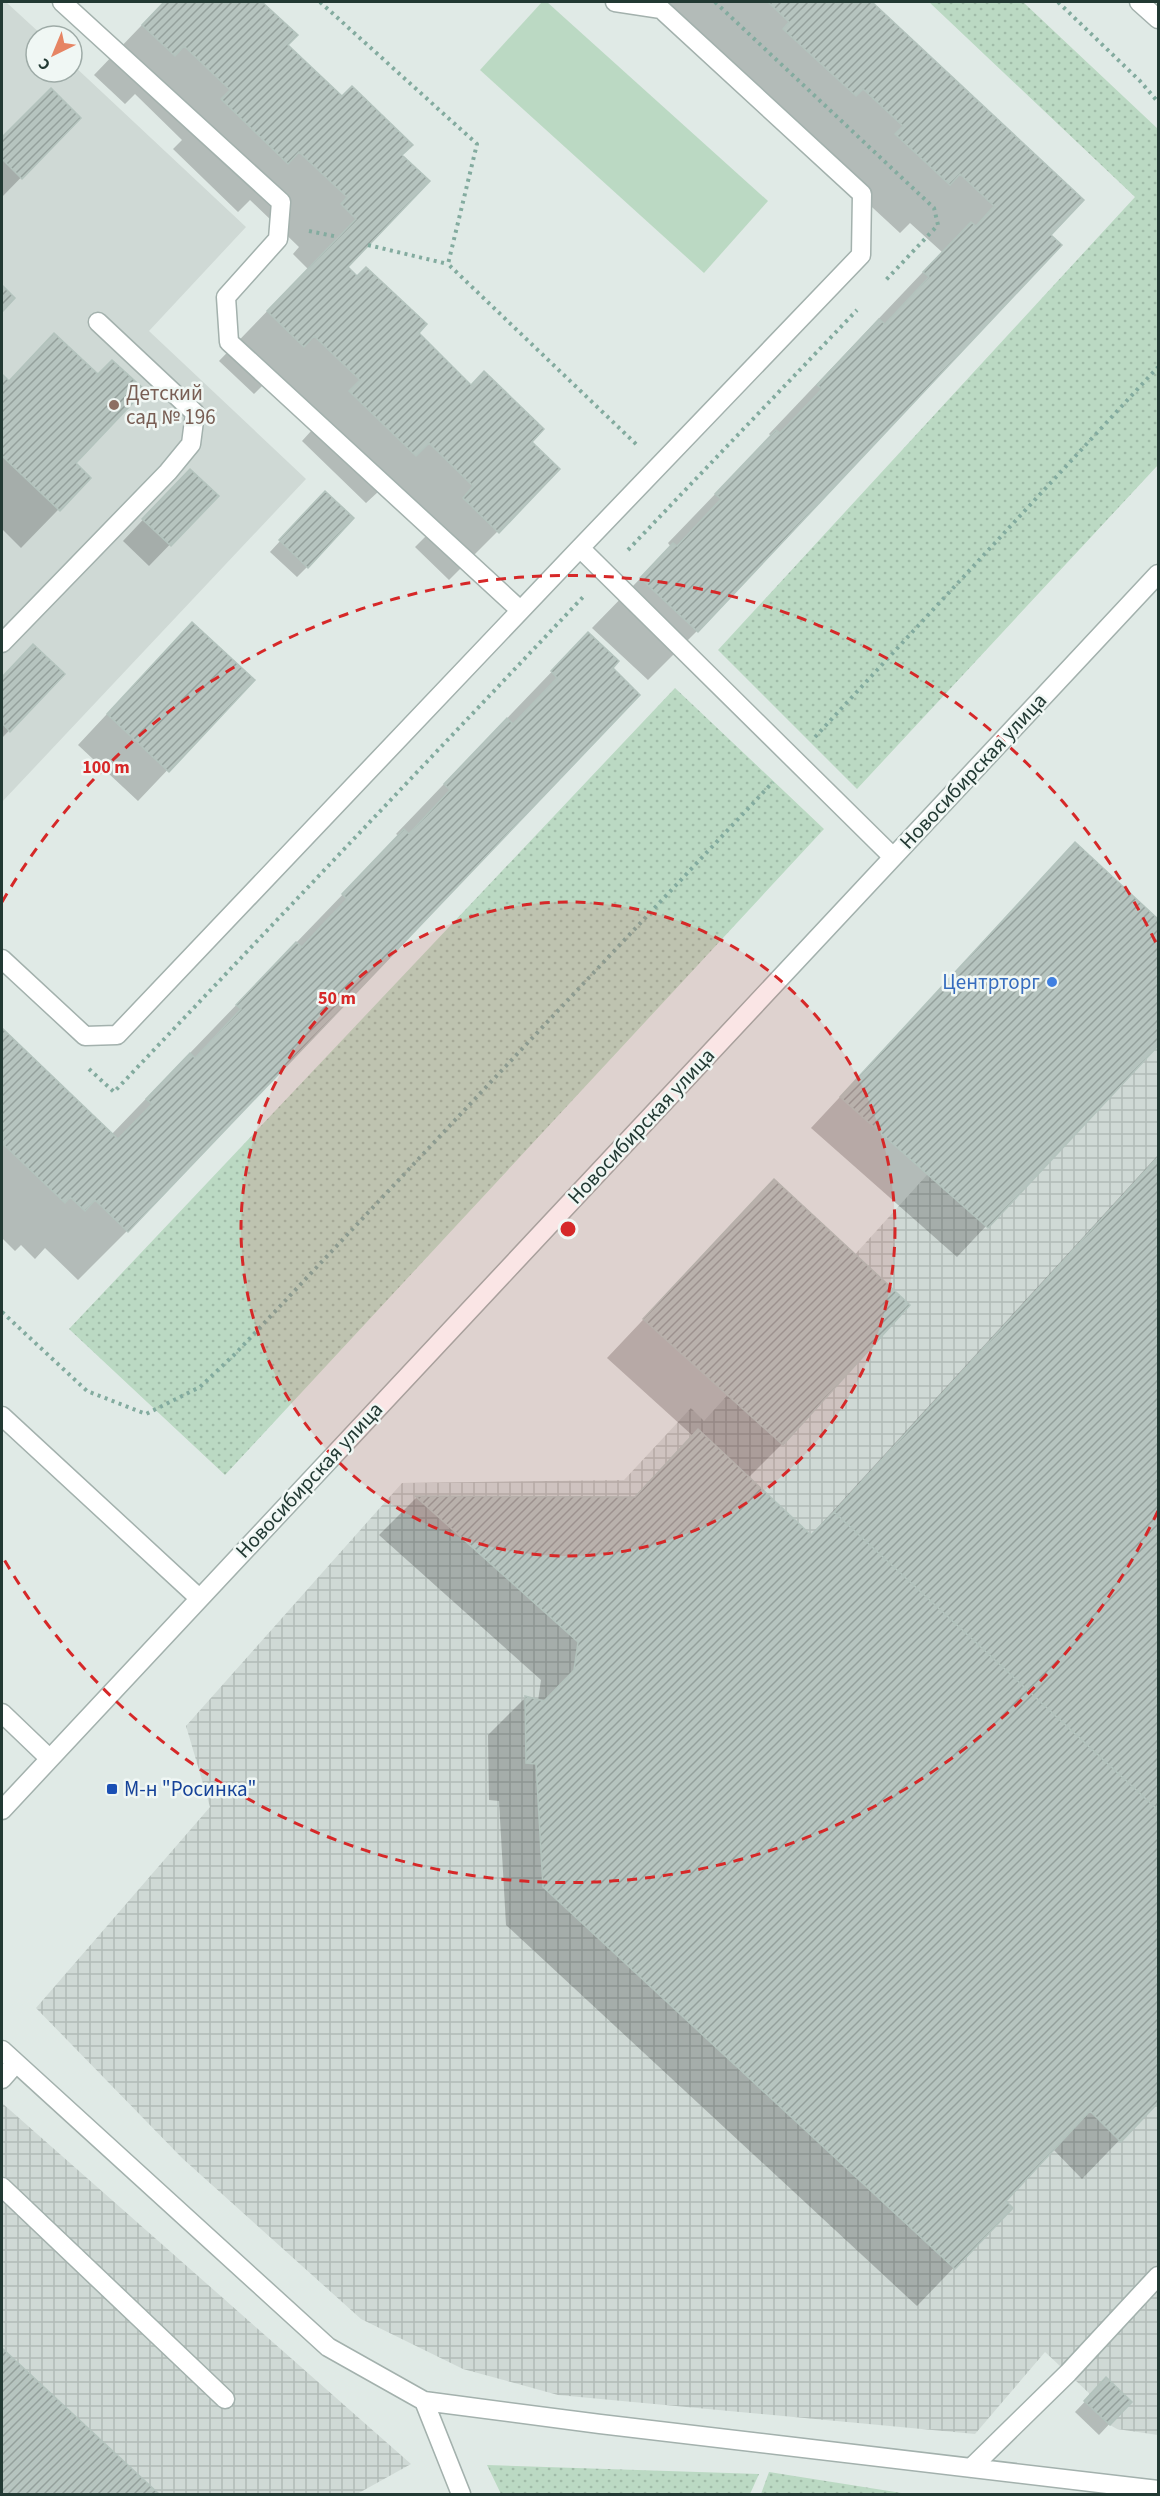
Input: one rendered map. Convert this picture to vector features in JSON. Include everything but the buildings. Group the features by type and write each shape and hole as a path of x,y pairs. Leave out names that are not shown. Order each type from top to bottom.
{"street":[{"path":"62,2 281,202 278,239 226,297 229,342 520,610"},
{"path":"2,959 85,1036 117,1035 861,255 862,194 661,9 615,2"},
{"path":"1139,2 1158,20"},
{"path":"2,643 168,472 191,444 195,413 98,322"},
{"path":"580,548 893,857"},
{"name":"Новосибирская улица","path":"2,1810 1158,574"},
{"path":"2,1416 199,1598"},
{"path":"2,1713 49,1758"},
{"path":"2,2050 328,2347 424,2401 1158,2490"},
{"path":"2,2079 16,2063"},
{"path":"2,2187 225,2399"},
{"path":"971,2468 1068,2373 1158,2276"},
{"path":"424,2401 461,2494"}],"path":[{"path":"320,2 477,144 448,264"},
{"path":"1058,2 1140,81 1158,102"},
{"path":"368,245 448,264 659,466"},
{"path":"2,1312 87,1391 146,1414 200,1387 261,1327 795,760 1158,367"}],"shaded area":[{"name":"Детский сад № 196","path":"2,2 6,2 30,24 24,24 24,84 84,84 84,75 246,227 149,331 306,479 2,802"},
{"path":"1158,920 1158,2435 1117,2429 1110,2425 1084,2401 1090,2394 1045,2352 975,2434 558,2395 463,2369 361,2319 182,2158 36,2008 210,1807 186,1726 402,1483 624,1480 691,1408 704,1421"},
{"path":"2,2103 411,2464 357,2494 2,2494"}],"green space":[{"path":"542,2 547,2 768,201 704,273 480,70"},
{"path":"929,2 1023,2 1158,129 1158,465 857,789 718,650 1135,197"},
{"path":"675,688 824,829 225,1475 69,1329"},
{"path":"487,2465 759,2474 750,2494 501,2494"},
{"path":"769,2472 908,2494 761,2494"}],"place":[{"name":"Детский сад № 196","path":"114,405"},
{"name":"Центрторг","path":"1052,982"},
{"name":"М-н \"Росинка\"","path":"112,1789"}]}
